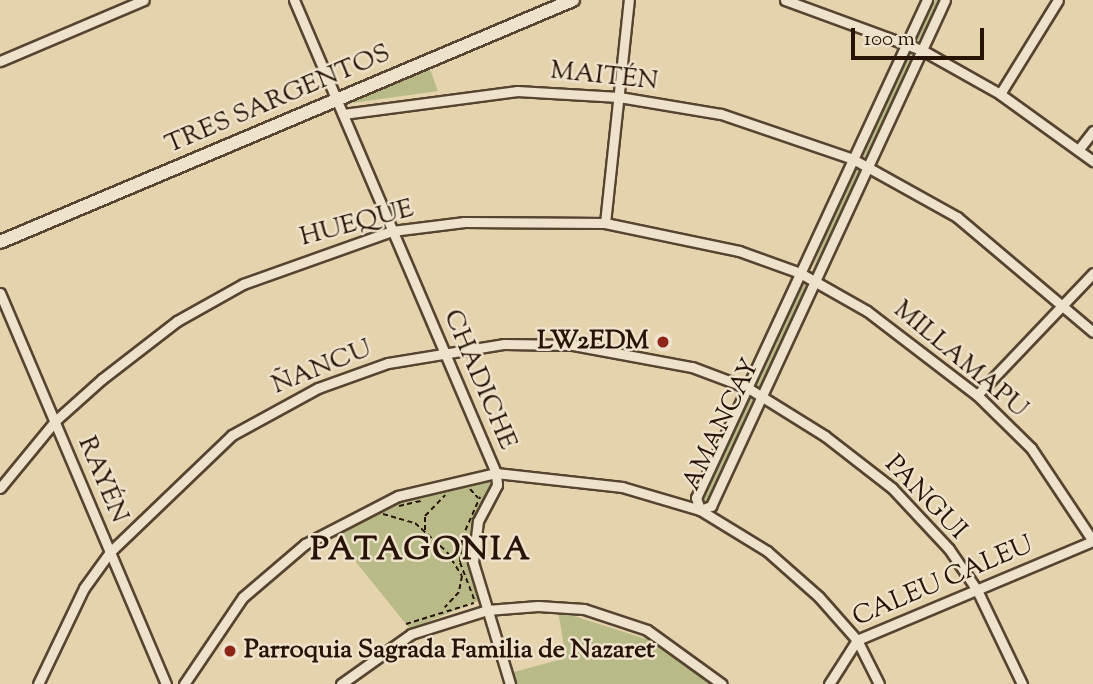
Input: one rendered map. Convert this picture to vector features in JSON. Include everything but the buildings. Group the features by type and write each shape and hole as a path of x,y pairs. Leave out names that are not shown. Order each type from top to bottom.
{"street":[{"path":"0,61 144,0"},
{"name":"CHADICHE","path":"294,0 496,473 497,485 478,521 473,562 509,684"},
{"name":"TRES SARGENTOS","path":"0,242 573,0"},
{"path":"605,223 629,0"},
{"path":"785,0 922,50 1000,94 1093,161"},
{"name":"AMANCAY","path":"927,0 696,498 700,510 711,506 945,0"},
{"path":"1000,94 1058,0"},
{"name":"MAITÉN","path":"343,114 456,94 619,97 722,114 853,159 957,217 1064,303 1093,332"},
{"path":"1079,149 1093,131"},
{"name":"HUEQUE","path":"0,488 55,421 208,300 313,255 392,231 464,222 605,223 673,233 800,273"},
{"name":"MILLAMAPU","path":"800,273 919,346 977,394 1031,448 1093,541"},
{"path":"977,394 1093,273"},
{"name":"RAYÉN","path":"0,293 166,684"},
{"name":"ÑANCU","path":"38,684 84,588 110,552 201,458 263,415 318,387 444,352 573,345 641,354 748,388"},
{"name":"PANGUI","path":"748,388 892,488 977,590 1022,684"},
{"path":"184,684 243,597 305,544 398,496 496,473 622,487 700,510 766,551 857,640 879,684"},
{"name":"CALEU CALEU","path":"829,684 857,640 1093,541"},
{"path":"341,684 411,635 487,610 584,609 647,630 722,684"}],"path":[{"path":"458,491 497,485"},
{"path":"470,488 478,499"},
{"path":"425,531 425,516 447,494 436,496"},
{"path":"425,499 381,514 399,515 425,531 462,576 459,592 445,607"},
{"path":"406,624 445,607 477,603"}],"green space":[{"path":"932,0 942,0 917,43 915,37"},
{"path":"913,52 869,156 863,157 907,54"},
{"path":"429,67 438,91 345,104 345,101"},
{"path":"859,167 862,171 811,272 853,168"},
{"path":"805,281 809,286 763,386 757,386"},
{"path":"754,396 708,504 702,504 748,397"},
{"path":"494,478 472,531 469,566 478,601 410,629 335,536 394,503"},
{"path":"558,611 665,645 714,684 514,684 510,673 566,658"}],"place":[{"name":"LW2EDM","path":"663,342"},
{"name":"Parroquia Sagrada Familia de Nazaret","path":"230,651"}],"district":[{"name":"PATAGONIA","path":"421,552"}]}
